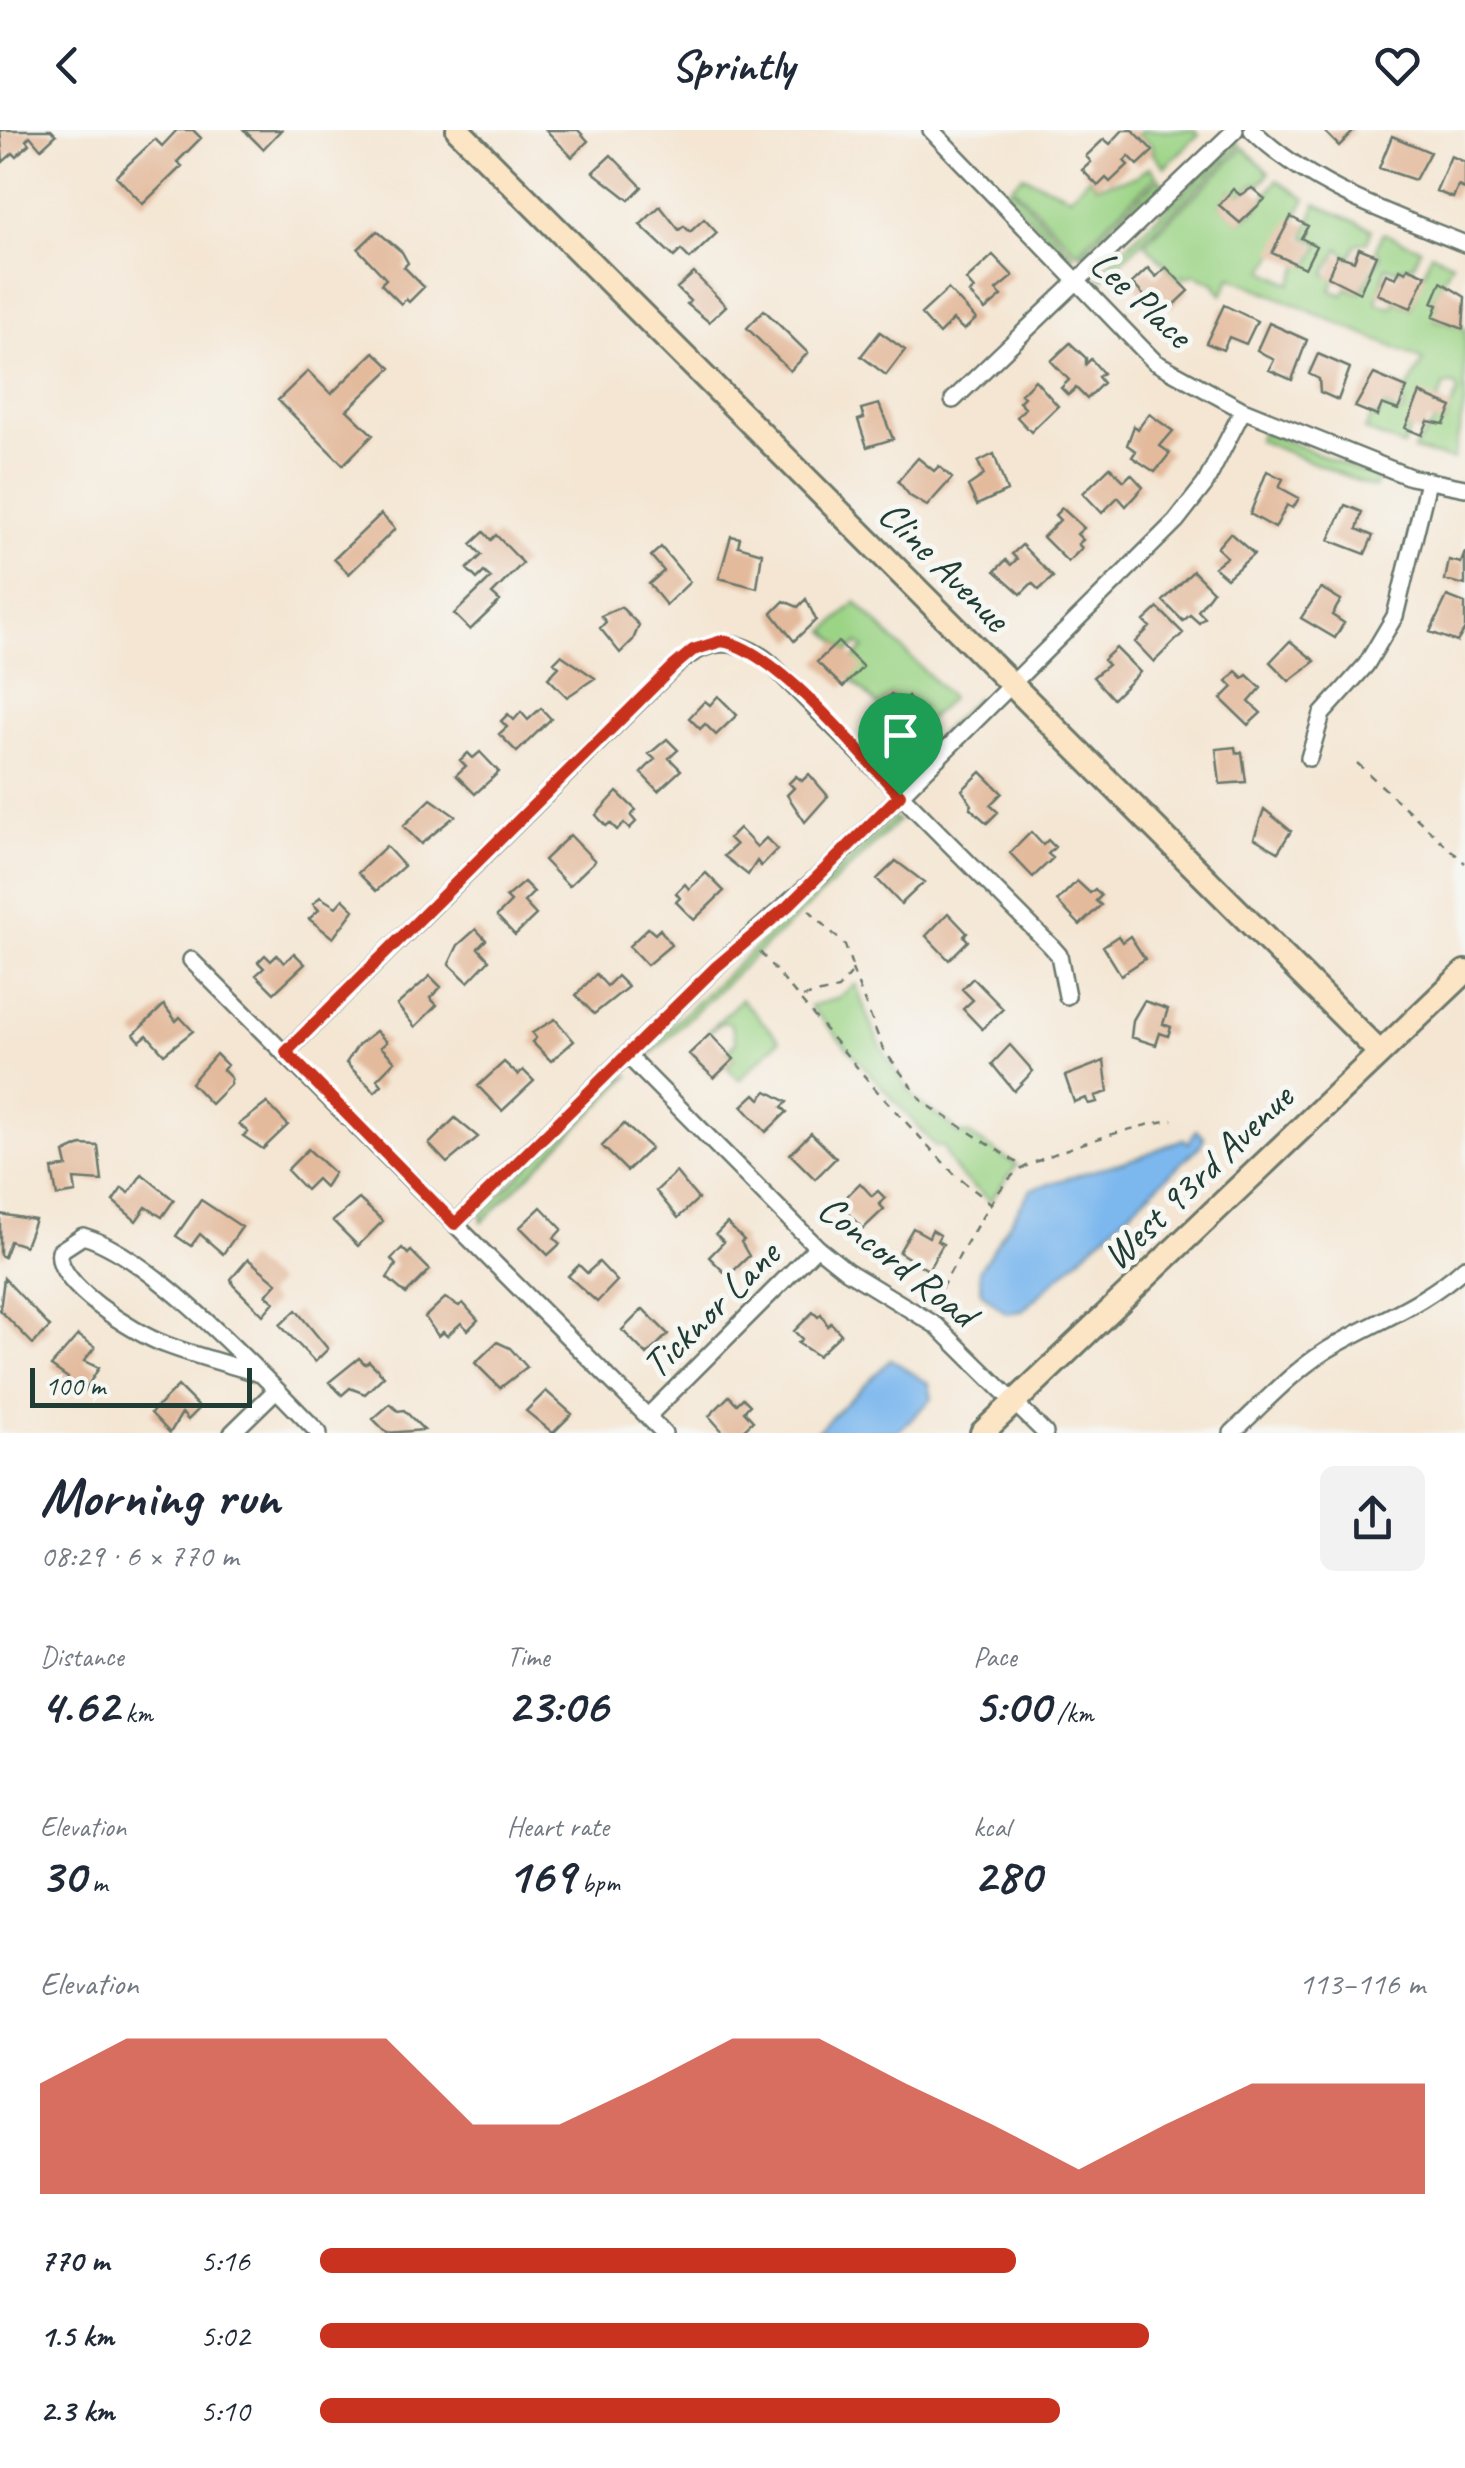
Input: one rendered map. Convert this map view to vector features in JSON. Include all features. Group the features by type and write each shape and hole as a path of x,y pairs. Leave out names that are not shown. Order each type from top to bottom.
{"street":[{"name":"Cline Avenue","path":"458,130 1380,1054"},
{"name":"Lee Place","path":"931,130 1155,362 1243,410 1428,482 1465,488"},
{"path":"953,400 1235,130"},
{"path":"1252,130 1277,154 1328,187 1465,244"},
{"path":"455,1224 900,795 1189,507 1243,410"},
{"path":"1309,758 1322,714 1366,665 1395,616 1428,482"},
{"path":"286,1052 674,666 693,650 722,641 740,645 769,662 1059,955 1067,996"},
{"path":"191,960 664,1433"},
{"name":"West 93rd Avenue","path":"982,1433 1465,972"},
{"name":"Concord Road","path":"627,1055 818,1247 847,1271 937,1326 1044,1433"},
{"path":"260,1374 160,1343 127,1324 68,1280 60,1265 60,1251 73,1239 97,1240 201,1317 260,1374 319,1433"},
{"name":"Ticknor Lane","path":"648,1416 818,1247"},
{"path":"1232,1433 1299,1370 1337,1344 1434,1296 1465,1267"},
{"path":"232,1433 276,1390"}],"path":[{"path":"1358,763 1406,813 1465,864"},
{"path":"810,910 845,944 884,1050 923,1102 1022,1167"},
{"path":"760,952 877,1091 956,1176 992,1204"},
{"path":"801,998 838,989 852,968"},
{"path":"933,1302 992,1204 1022,1167 1174,1120"}],"green space":[{"path":"1142,130 1195,130 1199,134 1165,167 1153,154 1153,146 1138,134"},
{"path":"1237,142 1241,146 1103,279 1099,275 1102,269"},
{"path":"1244,148 1269,173 1259,185 1255,183 1240,195 1232,190 1220,205 1240,222 1254,212 1277,180 1306,199 1265,271 1291,284 1300,265 1309,266 1320,244 1305,237 1316,204 1372,229 1367,242 1356,244 1350,259 1339,248 1325,274 1335,280 1331,290 1343,295 1346,288 1360,293 1381,256 1376,249 1383,233 1420,248 1414,264 1396,270 1386,267 1376,303 1392,308 1395,302 1411,308 1431,253 1452,263 1432,302 1438,305 1435,320 1465,329 1465,403 1453,460 1413,450 1436,420 1444,424 1458,391 1455,385 1444,385 1438,401 1406,428 1410,430 1403,446 1365,430 1371,416 1379,417 1385,405 1398,414 1404,411 1404,396 1423,360 1231,277 1222,295 1214,283 1193,274 1188,278 1183,274 1182,284 1145,243"},
{"path":"1149,167 1157,175 1077,252 1012,185 1023,176 1070,196 1089,177 1097,186 1137,176"},
{"path":"1159,178 1164,184 1083,257 1080,254"},
{"path":"1011,188 1074,255 1070,258 1001,190"},
{"path":"1262,431 1378,479 1374,488 1258,440"},
{"path":"856,602 951,698 925,723 916,713 922,707 908,697 901,704 891,694 879,706 851,679 854,659 864,648 858,643 848,652 826,631"},
{"path":"976,698 980,702 906,773 903,769"},
{"path":"894,818 898,821 650,1056 653,1043"},
{"path":"856,984 881,1045 917,1100 950,1124 957,1134 968,1134 1017,1165 990,1201 962,1177 944,1147 935,1146 810,1006 836,999"},
{"path":"741,999 780,1040 739,1080 727,1067 734,1059 727,1052 736,1042 731,1024 723,1022 708,1032"},
{"path":"630,1075 482,1222 481,1214 615,1080"}],"water":[{"path":"1196,1130 1204,1137 1201,1145 1022,1311 1006,1313 982,1293 979,1271 1031,1189 1139,1157 1183,1139 1189,1143"},
{"path":"891,1359 929,1384 932,1399 896,1433 815,1433"}],"building":[{"path":"0,130 51,130 56,135 41,149 30,136 26,140 29,144 3,162"},
{"path":"177,130 193,130 201,138 177,162 182,166 143,204 116,176 155,139 162,146"},
{"path":"244,130 281,130 263,149"},
{"path":"546,130 578,130 588,141 572,157"},
{"path":"1123,130 1133,130 1153,151 1138,165 1129,156 1124,161 1128,165 1110,182 1106,178 1098,186 1082,170 1091,162 1086,156 1104,139 1110,144"},
{"path":"1323,130 1355,130 1339,146"},
{"path":"1392,136 1430,152 1415,180 1379,168"},
{"path":"611,155 642,187 629,200 593,172"},
{"path":"1451,156 1465,162 1465,189 1458,186 1453,198 1436,191"},
{"path":"1252,188 1265,199 1240,223 1219,205 1233,189 1240,195"},
{"path":"660,206 679,230 684,226 690,232 704,219 717,233 690,259 681,250 674,257 640,225"},
{"path":"1291,217 1308,226 1301,238 1316,246 1305,268 1272,253"},
{"path":"377,231 402,252 408,263 404,267 424,287 409,302 406,299 401,304 381,284 386,279 358,249"},
{"path":"1359,248 1376,255 1360,293 1328,277 1337,255 1354,261"},
{"path":"993,255 1013,276 996,290 1002,296 985,310 969,293 974,289 966,280"},
{"path":"1166,267 1189,291 1171,308 1152,296 1148,300 1132,283 1148,268 1156,277"},
{"path":"1408,267 1426,275 1411,308 1377,294 1386,274 1396,278 1400,269 1406,272"},
{"path":"694,273 726,306 709,322 687,304 690,301 677,288"},
{"path":"1441,282 1465,297 1463,329 1433,317 1438,305 1432,303"},
{"path":"948,289 976,319 964,330 953,320 939,334 921,314"},
{"path":"1224,305 1257,321 1246,344 1229,337 1223,350 1206,343"},
{"path":"764,310 808,353 790,371 747,328"},
{"path":"1269,323 1307,340 1292,380 1269,370 1274,360 1257,350"},
{"path":"880,332 905,350 886,375 861,356"},
{"path":"1070,343 1086,358 1086,364 1091,359 1103,373 1098,377 1103,383 1087,399 1076,388 1068,395 1061,388 1069,380 1051,361"},
{"path":"374,352 391,368 347,410 373,435 343,465 278,400 308,371 331,394"},
{"path":"1318,354 1350,368 1338,400 1320,392 1319,379 1309,374"},
{"path":"1374,374 1407,388 1398,410 1382,404 1377,416 1355,407"},
{"path":"1035,380 1058,406 1031,432 1017,417 1025,408 1019,402 1024,397 1021,394"},
{"path":"1420,393 1452,407 1444,424 1428,421 1422,435 1405,428"},
{"path":"879,404 893,439 867,447 858,420 864,418 861,409"},
{"path":"1149,414 1173,431 1160,446 1170,453 1155,472 1132,457 1136,451 1127,445 1134,426 1138,429"},
{"path":"994,454 1007,491 977,505 968,486 984,475 978,462"},
{"path":"918,458 934,471 939,466 952,478 927,506 910,496 898,481"},
{"path":"1110,467 1124,481 1131,474 1143,487 1126,506 1118,497 1102,513 1083,493"},
{"path":"1267,471 1283,479 1279,487 1299,498 1293,508 1287,505 1275,528 1250,514"},
{"path":"1345,505 1362,512 1357,529 1373,536 1365,554 1329,540"},
{"path":"1062,508 1084,528 1077,534 1083,540 1078,544 1082,548 1068,562 1043,537 1060,520 1055,515"},
{"path":"381,514 395,529 349,574 334,559"},
{"path":"484,532 491,540 496,535 523,563 492,594 500,601 470,630 454,614 491,578 484,572 477,579 467,569 482,555 471,544"},
{"path":"1230,533 1254,554 1227,578 1214,567 1227,557 1217,548"},
{"path":"731,536 740,538 738,546 762,553 757,588 719,578"},
{"path":"1022,545 1053,577 1039,590 1032,583 1021,594 995,571 1006,560 1011,565 1017,559 1012,554"},
{"path":"661,547 690,582 666,605 649,584 664,571 651,556"},
{"path":"1465,552 1465,585 1445,580 1449,560 1461,563"},
{"path":"1193,571 1213,591 1198,611 1205,618 1199,623 1190,615 1183,621 1163,601"},
{"path":"1321,588 1341,600 1332,615 1344,623 1335,638 1301,618"},
{"path":"1447,596 1465,603 1465,629 1457,642 1430,632"},
{"path":"806,599 816,620 794,641 772,613 784,601 798,607"},
{"path":"621,607 639,625 633,640 620,653 600,628 606,622 601,616"},
{"path":"1158,608 1183,633 1154,662 1135,642 1150,627 1144,621"},
{"path":"1290,641 1315,661 1289,681 1270,662"},
{"path":"838,642 863,667 843,687 817,662"},
{"path":"1116,648 1140,672 1113,699 1093,677 1108,665 1103,660"},
{"path":"561,655 595,678 567,697 548,678 559,667 554,662"},
{"path":"1236,671 1261,688 1249,702 1261,713 1248,725 1221,699 1233,687 1227,681"},
{"path":"891,694 901,704 908,696 919,716 897,738 872,713"},
{"path":"718,696 737,715 716,735 705,724 700,729 689,718 705,701 710,705"},
{"path":"541,708 551,719 517,752 499,734 507,727 501,721 508,714 514,720 521,712 528,720"},
{"path":"667,739 678,750 669,758 681,770 658,791 641,773 655,759 649,754"},
{"path":"1235,747 1236,753 1242,752 1246,782 1220,784 1216,749"},
{"path":"480,752 499,772 475,794 456,775 466,766 460,760 468,753 473,758"},
{"path":"981,772 1002,793 990,805 998,812 987,823 970,808 972,805 962,790"},
{"path":"809,774 828,796 805,822 787,795 794,788 789,783 796,776 802,781"},
{"path":"617,792 636,810 631,816 636,822 629,829 624,823 617,830 610,823 606,826 596,815"},
{"path":"431,799 455,816 421,844 403,826"},
{"path":"1264,809 1291,831 1278,852 1254,838"},
{"path":"739,828 757,847 766,838 777,849 761,866 757,861 748,875 724,856 736,845 729,838"},
{"path":"1031,832 1043,845 1048,840 1055,847 1048,854 1053,858 1033,877 1010,853"},
{"path":"570,835 595,861 569,886 544,860"},
{"path":"386,846 404,866 376,891 358,873"},
{"path":"896,861 924,882 901,904 877,879"},
{"path":"706,873 724,891 694,920 676,902 680,898 676,893 685,884 689,889"},
{"path":"1077,881 1090,893 1095,889 1101,896 1096,901 1101,905 1080,925 1057,901"},
{"path":"524,882 534,892 524,902 536,915 515,935 497,916 511,902 506,897"},
{"path":"320,897 336,907 343,899 354,910 333,938 309,919 319,910 313,904"},
{"path":"948,913 967,933 964,936 968,941 949,960 926,936"},
{"path":"648,928 655,934 660,929 671,945 647,965 629,946"},
{"path":"476,929 486,940 478,948 489,960 468,982 449,964 458,945"},
{"path":"1118,936 1122,942 1130,936 1145,959 1121,975 1103,946"},
{"path":"294,953 305,964 274,993 256,975 264,968 258,962 265,955 271,961 277,955 284,963"},
{"path":"596,974 607,986 617,976 628,987 594,1014 576,995"},
{"path":"430,976 441,987 430,998 437,1005 415,1027 397,1005"},
{"path":"973,978 1003,1009 982,1029 963,1009 973,1000 962,989"},
{"path":"1144,1001 1168,1009 1163,1024 1171,1027 1168,1036 1160,1033 1156,1045 1131,1037 1133,1020"},
{"path":"164,1005 176,1021 180,1017 193,1031 164,1054 147,1035 140,1041 134,1034"},
{"path":"555,1019 574,1041 551,1061 532,1042 536,1038 532,1033"},
{"path":"376,1031 387,1042 381,1047 395,1061 377,1079 382,1085 375,1092 346,1063 358,1045"},
{"path":"710,1034 734,1059 714,1078 689,1054"},
{"path":"1010,1045 1033,1071 1014,1091 992,1064"},
{"path":"216,1054 227,1065 223,1070 231,1078 230,1085 211,1104 191,1083"},
{"path":"1104,1061 1108,1092 1095,1096 1097,1102 1088,1104 1086,1098 1074,1102 1065,1076"},
{"path":"504,1062 518,1075 523,1070 534,1081 502,1111 478,1086"},
{"path":"767,1091 787,1102 782,1107 787,1112 766,1132 742,1106 755,1094 760,1099"},
{"path":"267,1103 288,1125 263,1149 243,1136 248,1132 239,1124"},
{"path":"455,1118 478,1137 447,1163 429,1144"},
{"path":"624,1124 651,1148 627,1171 602,1146"},
{"path":"811,1133 836,1158 815,1179 790,1154"},
{"path":"81,1145 98,1146 102,1181 74,1179 76,1193 57,1196 52,1169 67,1166 64,1153"},
{"path":"308,1149 334,1173 325,1187 317,1179 306,1190 287,1170"},
{"path":"676,1172 698,1199 678,1218 656,1191"},
{"path":"142,1174 174,1200 162,1217 146,1207 136,1221 113,1201 122,1188 129,1193"},
{"path":"860,1183 872,1196 878,1191 885,1198 879,1204 884,1209 863,1229 839,1204"},
{"path":"359,1199 383,1221 358,1246 333,1221"},
{"path":"201,1200 242,1227 223,1254 200,1234 191,1246 176,1236"},
{"path":"541,1207 562,1229 554,1238 560,1244 548,1255 520,1227"},
{"path":"0,1214 35,1220 25,1246 10,1241 4,1257 0,1255"},
{"path":"727,1223 744,1240 741,1242 749,1256 728,1276 709,1257 724,1242 716,1234"},
{"path":"913,1228 929,1237 932,1230 940,1235 937,1241 943,1244 928,1270 899,1252"},
{"path":"402,1248 408,1254 411,1251 430,1270 406,1294 387,1278 396,1265 391,1259"},
{"path":"248,1259 277,1283 266,1295 274,1302 263,1315 231,1279"},
{"path":"599,1262 617,1281 597,1302 568,1276 579,1265 587,1273"},
{"path":"4,1278 50,1327 33,1344 0,1310"},
{"path":"445,1298 459,1306 463,1303 478,1320 468,1330 461,1323 447,1336 443,1332 438,1336 425,1317"},
{"path":"643,1309 668,1334 647,1355 622,1330"},
{"path":"296,1310 328,1349 315,1362 280,1325"},
{"path":"813,1312 818,1317 821,1314 828,1326 831,1323 841,1334 818,1356 798,1343 802,1339 794,1331"},
{"path":"78,1335 95,1347 84,1361 99,1368 85,1390 77,1384 73,1390 65,1384 68,1378 51,1366"},
{"path":"497,1342 510,1348 527,1367 500,1388 475,1363"},
{"path":"359,1358 365,1364 369,1361 384,1376 365,1394 350,1388 342,1395 329,1382"},
{"path":"178,1386 200,1408 188,1420 182,1413 170,1433 151,1413"},
{"path":"546,1391 572,1414 553,1433 526,1411"},
{"path":"729,1396 737,1404 743,1398 750,1405 744,1411 753,1421 740,1433 724,1433 709,1416"},
{"path":"390,1404 398,1411 404,1410 424,1430 387,1433 373,1419"}],"route":[{"path":"708,643 740,645 769,662 900,795 788,906 716,967 455,1224 286,1052 674,666 708,643"}]}
